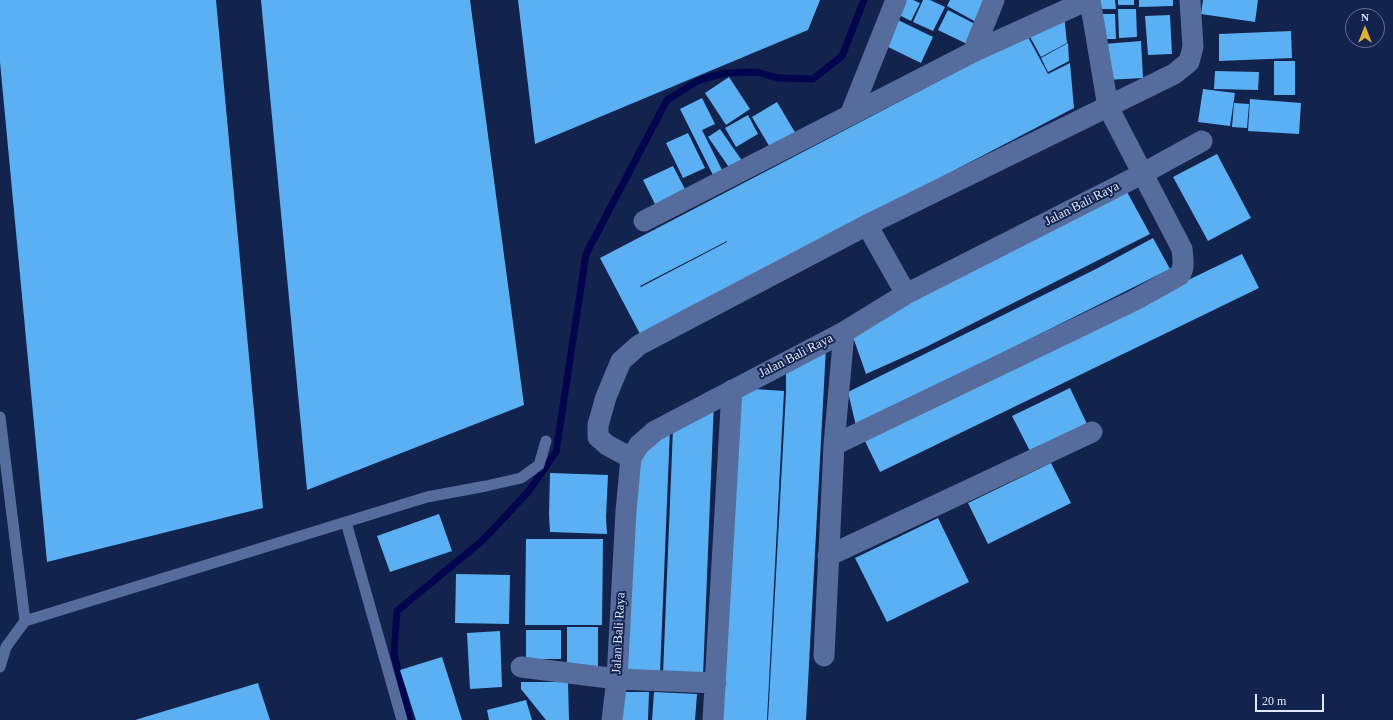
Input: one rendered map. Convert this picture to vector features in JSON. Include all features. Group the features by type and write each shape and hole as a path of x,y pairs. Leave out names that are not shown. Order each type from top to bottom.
{"street":[{"path":"852,113 896,0"},
{"path":"973,52 994,0"},
{"path":"644,220 973,52 1089,0 1108,107 1182,250 1184,262 1183,270 1180,275 1135,300 834,445"},
{"path":"631,458 607,445 598,437 598,425 606,397 621,361 639,345 867,225 1174,74 1189,62 1193,48 1190,0"},
{"name":"Jalan Bali Raya","path":"612,720 617,679 626,511 631,458 639,445 655,431 844,332 906,294 1142,174 1202,141"},
{"path":"867,225 906,294"},
{"path":"824,656 834,445 844,332"},
{"path":"713,720 732,390"},
{"path":"828,556 1092,432"},
{"path":"521,666 617,679 716,683"}],"lane":[{"path":"0,417 24,621"},
{"path":"0,667 6,647 24,621 427,497 521,478 539,465 546,441"},
{"path":"346,522 402,720"}],"building":[{"path":"0,0 216,0 263,508 47,562 0,62"},
{"path":"261,0 470,0 524,405 307,490"},
{"path":"518,0 820,0 808,30 535,144"},
{"path":"898,0 913,0 920,3 911,21 893,12"},
{"path":"923,0 930,0 945,7 933,31 913,22"},
{"path":"950,0 988,0 976,22 947,6"},
{"path":"1095,0 1115,0 1116,9 1095,9"},
{"path":"1118,0 1134,0 1134,5 1118,5"},
{"path":"1139,0 1173,0 1173,6 1139,7"},
{"path":"1203,0 1258,0 1255,22 1201,14"},
{"path":"1118,9 1136,9 1137,37 1119,38"},
{"path":"948,10 977,25 967,44 938,30"},
{"path":"1100,14 1115,14 1116,39 1101,39"},
{"path":"1064,15 1067,43 1041,57 1029,35"},
{"path":"1170,15 1172,54 1148,55 1145,16"},
{"path":"896,19 933,37 921,63 884,45"},
{"path":"1291,31 1292,58 1219,61 1219,34"},
{"path":"1027,35 1048,74 1070,63 1074,108 640,334 600,258","holes":["727,241 641,287 640,286"]},
{"path":"1141,41 1143,78 1106,80 1104,44"},
{"path":"1068,43 1069,61 1048,72 1041,58"},
{"path":"1274,61 1295,61 1295,95 1274,95"},
{"path":"1215,71 1259,72 1258,90 1214,89"},
{"path":"729,77 750,109 726,125 705,93"},
{"path":"1203,89 1235,93 1230,126 1198,122"},
{"path":"702,98 715,124 702,130 722,170 713,175 680,109"},
{"path":"1250,99 1301,103 1299,134 1248,131"},
{"path":"777,102 796,134 771,149 752,117"},
{"path":"1234,103 1249,104 1247,128 1232,127"},
{"path":"748,115 758,134 736,147 725,128"},
{"path":"720,129 745,165 733,173 708,137"},
{"path":"688,133 705,168 683,178 666,143"},
{"path":"1217,154 1251,218 1208,241 1173,177"},
{"path":"673,166 687,193 657,208 643,180"},
{"path":"1126,190 1150,234 926,347 866,374 853,337 903,302"},
{"path":"1153,238 1170,269 856,426 848,392 1096,269"},
{"path":"1242,254 1259,288 880,472 863,437"},
{"path":"826,347 806,720 768,720 786,370"},
{"path":"739,388 784,391 767,720 720,720"},
{"path":"1070,388 1088,426 1031,453 1012,416"},
{"path":"714,401 703,676 663,674 673,428"},
{"path":"670,429 660,673 620,670 637,455"},
{"path":"1051,463 1071,503 988,544 968,503"},
{"path":"550,473 608,475 606,517 607,534 550,532"},
{"path":"439,514 452,551 390,572 377,536"},
{"path":"938,518 969,582 887,622 855,558"},
{"path":"526,539 603,539 602,625 525,625"},
{"path":"456,574 510,575 509,624 455,623"},
{"path":"567,627 598,627 598,667 567,668"},
{"path":"526,630 561,630 561,659 526,659"},
{"path":"500,631 502,687 470,689 467,633"},
{"path":"442,657 462,720 416,720 400,670"},
{"path":"521,682 568,682 569,720 546,720 521,689"},
{"path":"258,683 270,720 135,720"},
{"path":"619,692 649,692 648,720 615,720"},
{"path":"654,692 697,694 695,720 652,720"},
{"path":"526,700 532,720 489,720 487,710"}],"waterway":[{"path":"410,720 394,654 397,611 483,540 528,492 556,452 586,254 667,100 699,80 725,73 757,72 778,78 813,79 842,56 864,0"}]}
